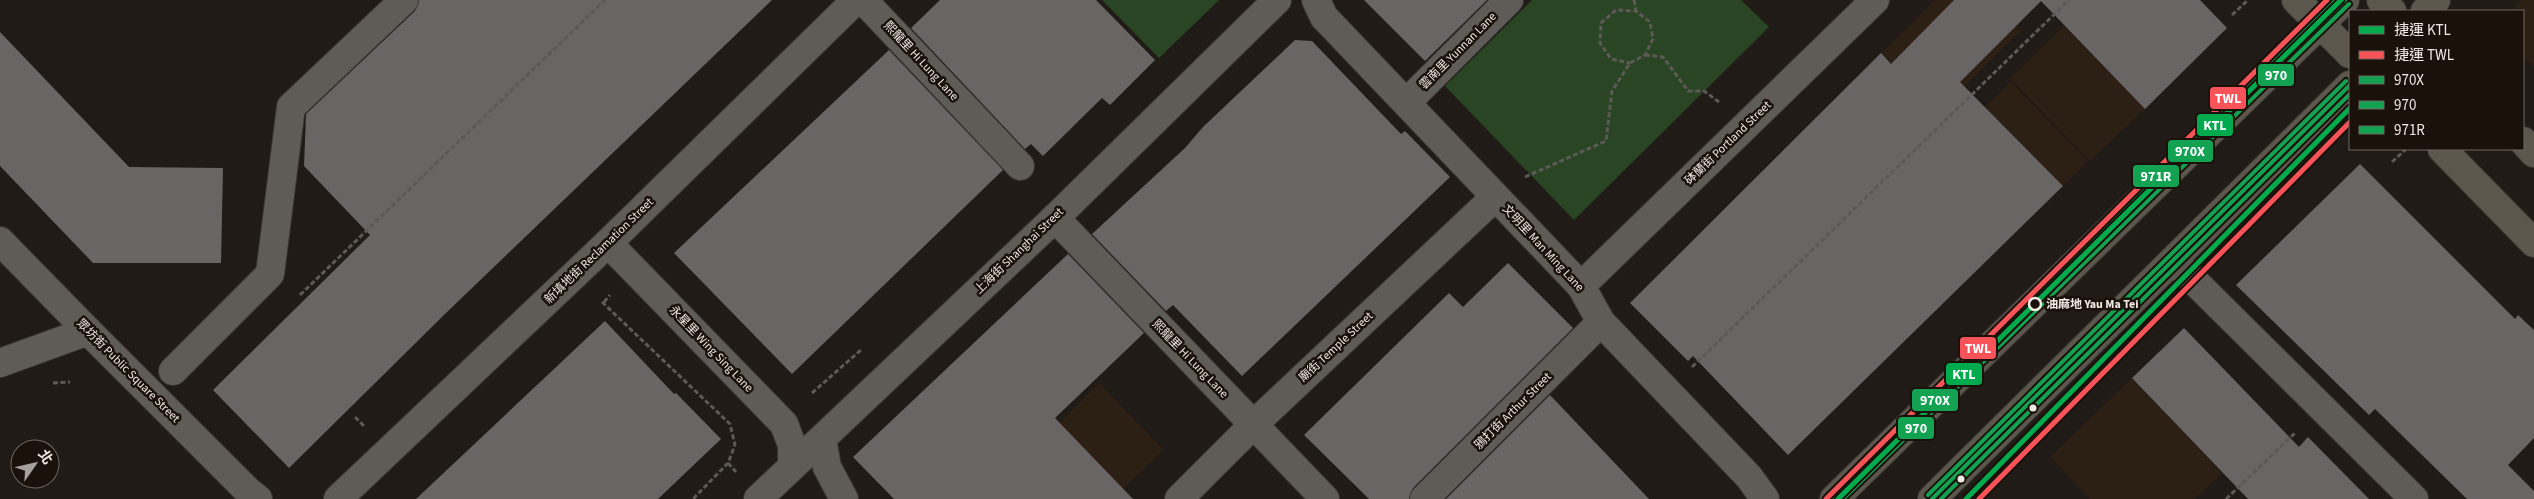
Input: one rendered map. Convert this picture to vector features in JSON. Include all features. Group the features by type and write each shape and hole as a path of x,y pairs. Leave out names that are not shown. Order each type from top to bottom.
{"main road":[{"path":"2296,0 2349,53"},
{"path":"1834,499 2345,0"},
{"path":"2381,0 2391,10"},
{"path":"2426,10 2436,0"},
{"path":"1932,499 2349,86"},
{"path":"2524,142 2534,152"},
{"path":"2443,150 2534,242"}],"street":[{"path":"173,371 270,274 291,107 404,0"},
{"name":"新填地街 Reclamation Street","path":"338,499 608,243 856,0"},
{"name":"熙龍里 Hi Lung Lane","path":"863,0 1020,166"},
{"name":"上海街 Shanghai Street","path":"758,499 1054,218 1277,0"},
{"name":"文明里 Man Ming Lane","path":"1316,0 1324,16 1581,286 1601,322 1749,477 1766,499"},
{"name":"雲南里 Yunnan Lane","path":"1407,102 1509,0"},
{"name":"砵蘭街 Portland Street","path":"1581,286 1875,0"},
{"name":"廟街 Temple Street","path":"1179,499 1254,425 1495,197"},
{"name":"熙龍里 Hi Lung Lane","path":"1054,218 1325,499"},
{"name":"眾坊街 Public Square Street","path":"0,241 258,499"},
{"name":"永星里 Wing Sing Lane","path":"608,243 784,424 792,445 792,466"},
{"path":"2174,260 2414,499"},
{"name":"鴉打街 Arthur Street","path":"1424,499 1601,322"},
{"path":"0,363 88,331"},
{"path":"822,438 827,467 844,499"}],"path":[{"path":"297,298 605,0"},
{"path":"1634,0 1636,11"},
{"path":"1686,373 2069,0"},
{"path":"2232,15 2248,0"},
{"path":"1495,197 1536,171 1566,160 1606,141 1612,91 1630,63 1645,55 1653,40 1650,22 1636,11 1616,10 1601,23 1600,43 1611,59 1630,63"},
{"path":"1645,55 1664,57 1688,91 1704,92 1722,104"},
{"path":"2392,162 2405,150"},
{"path":"596,302 604,302 730,424 735,445 728,463 693,499"},
{"path":"812,393 864,347"},
{"path":"2226,499 2322,408"}],"shaded area":[{"path":"1935,0 1990,0 2021,31 1939,112 1881,53"},
{"path":"2522,0 2534,0 2534,67 2524,57 2524,10 2511,10"},
{"path":"2064,26 2145,109 2090,161 2010,78"},
{"path":"2011,82 2088,161 2063,186 1985,107"},
{"path":"2132,378 2222,473 2195,499 2090,499 2050,457"},
{"path":"1099,383 1164,450 1123,489 1059,423"}],"green space":[{"path":"1102,0 1219,0 1159,58"},
{"path":"1532,0 1741,0 1769,27 1574,220 1445,86"}],"building":[{"path":"419,0 772,0 446,313 289,468 213,390 370,235 304,166 306,114 415,11"},
{"path":"940,0 1096,0 1155,60 1110,105 1102,98 1043,156 1031,144 1025,149 911,28"},
{"path":"1364,0 1487,0 1425,61"},
{"path":"1954,0 2200,0 2227,28 2145,109 2041,1 1960,82 2063,186 1788,455 1693,356 1688,361 1630,303 1881,53 1891,64"},
{"path":"0,32 129,167 223,168 221,263 93,263 0,166"},
{"path":"1295,40 1312,41 1401,134 1405,131 1450,177 1242,376 1173,305 1166,311 1092,234 1185,148 1203,127"},
{"path":"889,50 1003,170 792,374 674,253"},
{"path":"2360,164 2515,319 2518,315 2534,330 2534,438 2508,465 2534,491 2534,499 2467,499 2375,409 2369,415 2236,285"},
{"path":"1068,254 1144,333 1055,418 1133,499 894,499 853,457"},
{"path":"1508,263 1573,328 1413,488 1409,499 1369,499 1304,435 1449,293 1463,307"},
{"path":"605,321 674,394 676,393 721,439 658,499 416,499"},
{"path":"2184,328 2299,447 2308,437 2369,499 2248,499 2132,378"},
{"path":"1550,395 1649,499 1446,499"}],"metro line":[{"name":"TWL","path":"1826,499 2327,0"},
{"name":"KTL","path":"1838,499 2341,0"},
{"name":"KTL","path":"1966,499 2349,109"},
{"name":"TWL","path":"1979,499 2349,123"}],"transit line":[{"name":"971R","path":"1830,495 2336,0"},
{"name":"970X","path":"1834,499 2345,0"},
{"name":"970","path":"1843,499 2349,4"},
{"name":"971R","path":"1928,495 2346,81"},
{"name":"970X","path":"1932,499 2349,86"},
{"name":"970","path":"1941,499 2349,95"}],"place":[{"name":"油麻地 Yau Ma Tei","path":"2035,304"}]}
